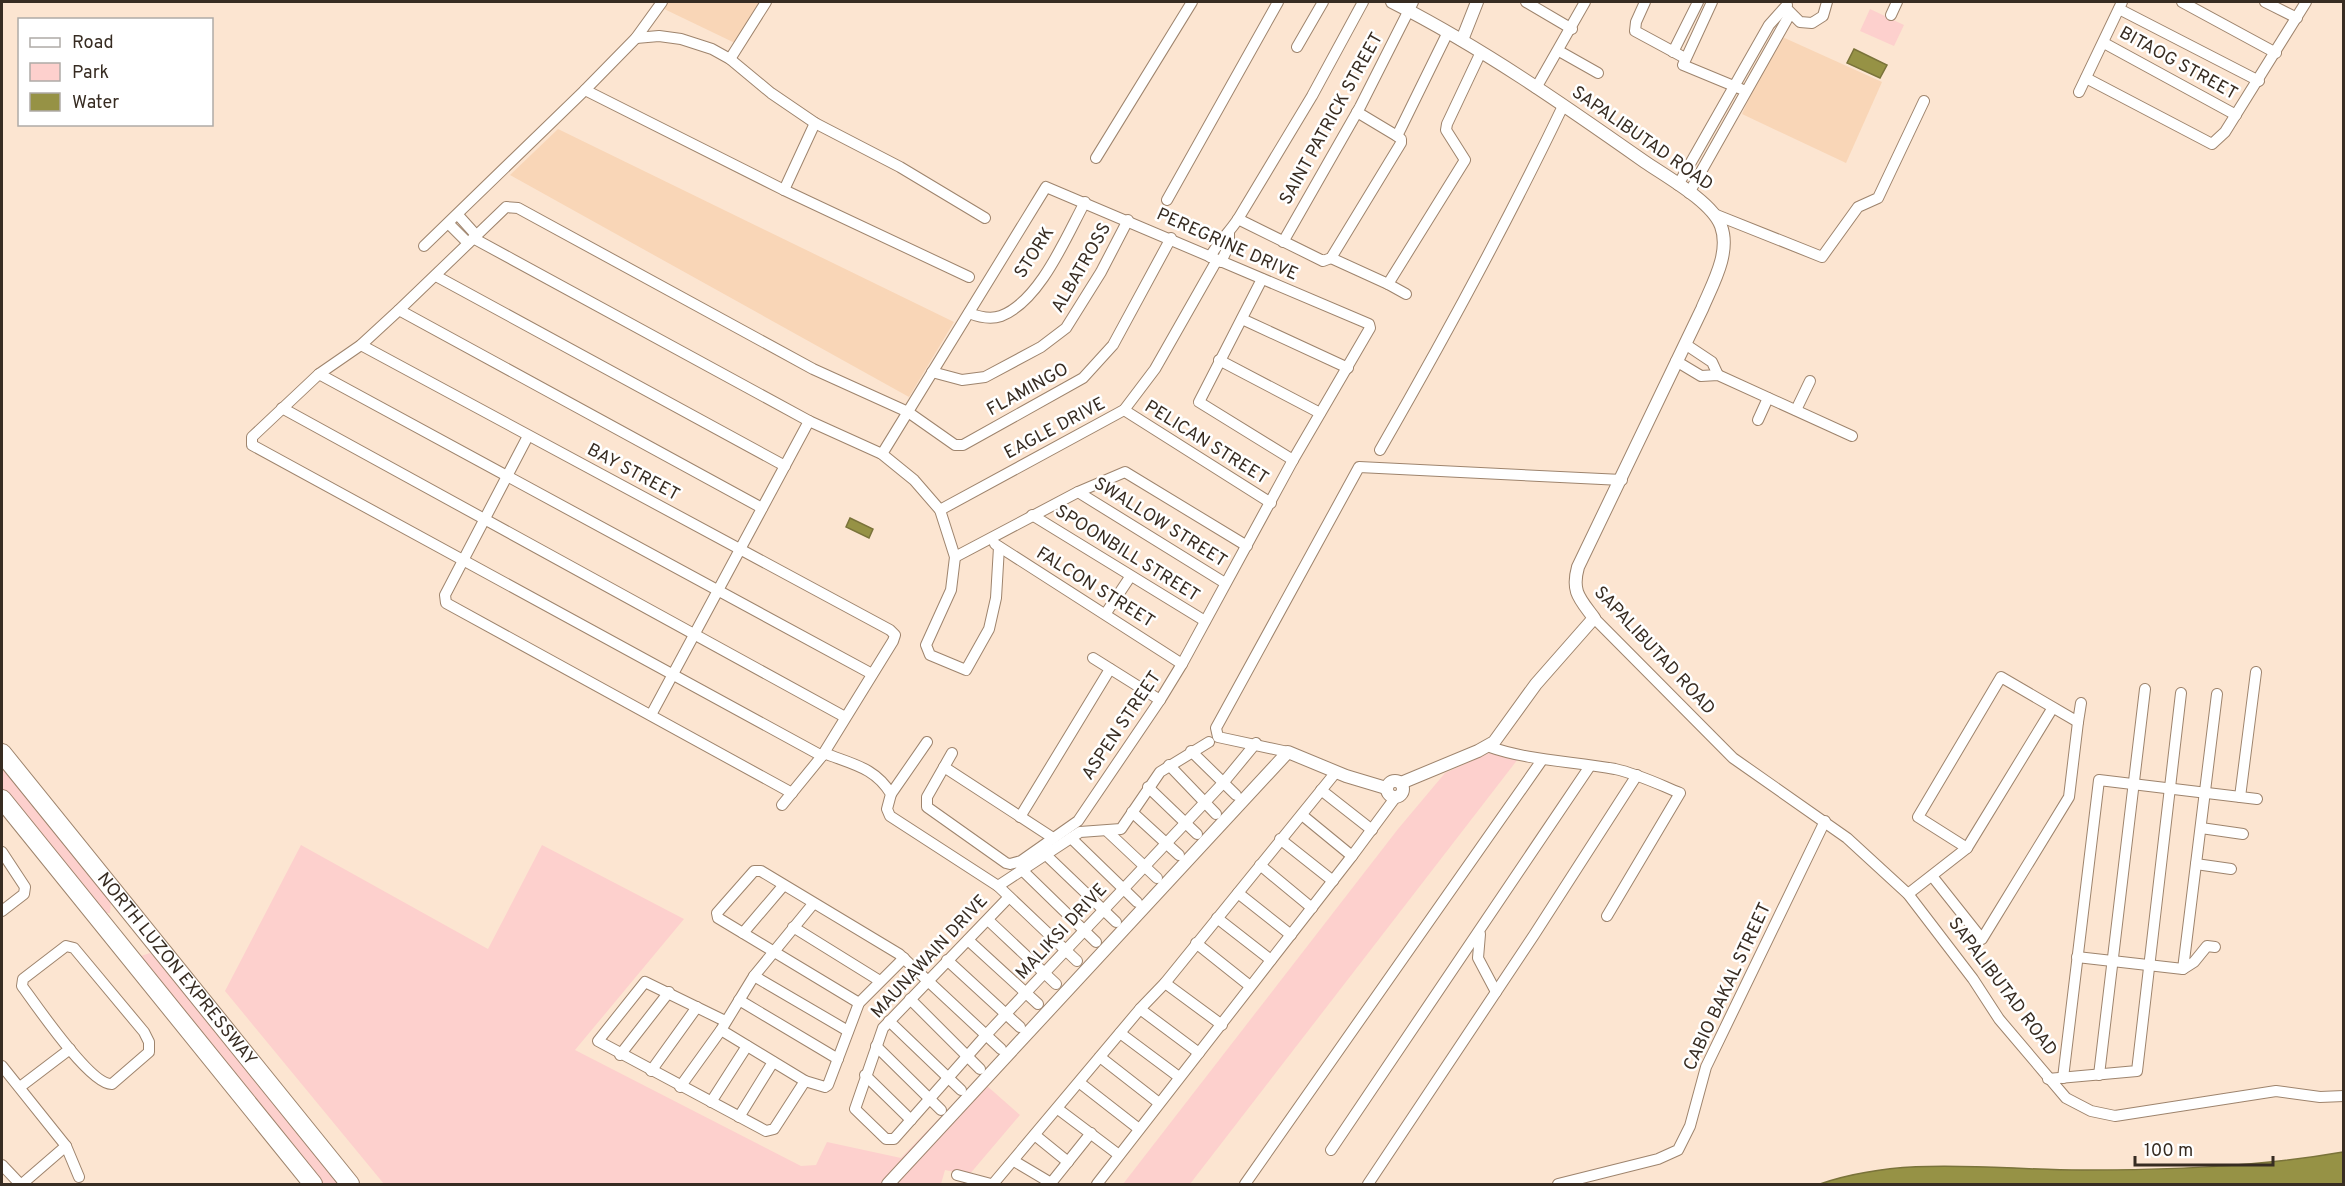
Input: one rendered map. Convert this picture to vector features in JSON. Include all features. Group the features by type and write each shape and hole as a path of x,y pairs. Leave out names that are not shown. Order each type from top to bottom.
{"highway":[{"name":"NORTH LUZON EXPRESSWAY","path":"2,753 350,1185"},
{"name":"NORTH LUZON EXPRESSWAY","path":"2,799 313,1185"}],"street":[{"path":"424,246 449,224 636,38 662,2"},
{"path":"730,59 766,2"},
{"path":"1096,159 1192,2"},
{"path":"1167,200 1278,2"},
{"path":"1297,47 1323,2"},
{"path":"1357,112 1397,136 1401,139 1401,143 1331,258 1323,261 1238,219 1312,96 1363,2"},
{"name":"SAPALIBUTAD ROAD","path":"1392,2 1411,6 1563,106 1683,189 1714,214 1723,235 1722,258 1685,344 1622,480 1588,544 1573,582 1578,597 1594,618 1733,758 1825,821 1908,894 2000,1019 2066,1098 2091,1111 2115,1116 2276,1091 2320,1097 2343,1096"},
{"path":"1462,40 1477,2"},
{"path":"1536,88 1572,29 1585,2"},
{"path":"1645,2 1636,22 1635,31 1685,58"},
{"path":"1673,52 1698,2"},
{"path":"1712,2 1685,58 1684,66 1741,89"},
{"path":"1683,189 1754,65 1769,26 1788,7 1800,22 1812,23 1823,16 1827,2"},
{"path":"1891,15 1897,2"},
{"path":"2182,2 2276,53"},
{"path":"2265,2 2297,18"},
{"path":"2086,78 2212,144 2224,132 2259,81 2306,2"},
{"path":"1530,3 1572,29"},
{"path":"2079,92 2120,5 2259,81"},
{"name":"SAINT PATRICK STREET","path":"1283,242 1357,112 1411,6"},
{"path":"1397,136 1448,32"},
{"path":"636,38 659,36 681,39 712,49 730,59 771,93 815,123 900,167 985,218"},
{"name":"BITAOG STREET","path":"2104,43 2236,115"},
{"path":"1559,51 1598,73"},
{"path":"1388,284 1465,160 1446,130 1447,123 1481,52"},
{"path":"585,90 784,189 969,277"},
{"path":"1714,214 1822,257 1858,207 1878,198 1924,101"},
{"path":"1380,450 1456,318 1516,204 1563,106"},
{"path":"784,189 815,123"},
{"name":"PEREGRINE DRIVE","path":"882,454 1042,190 1050,187 1369,324 1369,332 1320,412 1205,621"},
{"name":"STORK","path":"969,313 983,318 1000,317 1018,305 1042,280 1085,202"},
{"name":"FLAMINGO","path":"463,560 252,445 252,437 320,374 361,345 506,207 518,208 793,358 908,412 950,443 963,445 1083,378 1113,345 1172,238"},
{"path":"458,215 472,239"},
{"name":"EAGLE DRIVE","path":"940,510 1124,410 1155,369 1216,259 1229,245 1229,232 1238,219"},
{"name":"ALBATROSS","path":"933,372 962,380 984,377 1041,347 1066,328 1101,272 1128,220"},
{"path":"449,224 472,239 809,421 882,454 914,480 940,510 955,557 951,590 926,645 927,651 966,670 988,629 996,598 995,543"},
{"path":"1331,258 1406,294"},
{"path":"436,276 785,466"},
{"path":"1262,279 1199,398 1201,405 1293,460"},
{"path":"399,310 762,508"},
{"path":"1242,319 1347,368"},
{"path":"1685,344 1712,362 1718,375"},
{"name":"BAY STREET","path":"361,345 890,630 895,635 893,641 872,674"},
{"path":"1220,360 1320,412"},
{"path":"1676,361 1701,376 1718,375 1852,436"},
{"path":"320,374 872,674 823,755 782,804"},
{"path":"1796,410 1810,381"},
{"path":"1758,420 1768,398"},
{"path":"282,408 845,717"},
{"name":"PELICAN STREET","path":"1124,410 1271,503"},
{"path":"651,715 809,421"},
{"path":"528,436 445,596 446,603 792,793"},
{"path":"1594,618 1524,699 1501,734 1487,747 1401,783 1402,793 1391,793 1288,752 1256,743 1218,737 1216,728 1359,467 1622,480"},
{"path":"955,557 995,543 1032,516 1120,472 1130,473 1247,546"},
{"name":"SWALLOW STREET","path":"1078,492 1225,583"},
{"name":"SPOONBILL STREET","path":"1032,516 1205,621"},
{"name":"FALCON STREET","path":"995,543 1182,664"},
{"path":"463,560 823,755 871,771 882,779 891,794"},
{"path":"1106,613 1130,577"},
{"name":"ASPEN STREET","path":"944,767 927,796 927,807 1006,862 1021,861 1078,821 1160,700 1205,621"},
{"path":"1093,658 1160,700"},
{"path":"1020,817 1110,669"},
{"path":"2241,797 2256,672"},
{"path":"1967,848 1918,817 2001,677 2052,709 2078,722"},
{"path":"2099,1075 2145,689"},
{"path":"2048,1079 2137,1071 2181,693"},
{"path":"2183,969 2217,694"},
{"path":"1932,876 1982,939 2069,797 2081,703"},
{"path":"1908,894 1967,848 2052,709"},
{"path":"927,742 891,794 887,809 890,816 998,886 1077,961"},
{"path":"998,886 1021,869 1084,831 1121,829 1148,787 1169,765 1209,742"},
{"name":"MALIKSI DRIVE","path":"890,1140 894,1139 986,1035 1224,783 1256,743"},
{"path":"1487,747 1513,755 1637,775 1680,793 1607,916"},
{"path":"1191,751 1236,795"},
{"path":"888,1185 1288,752"},
{"path":"952,753 944,767 1053,838"},
{"path":"1245,1185 1542,760"},
{"path":"1169,765 1216,814"},
{"path":"1331,1150 1590,766"},
{"path":"957,1175 992,1185 1036,1136 1140,1009 1165,983 1336,772"},
{"path":"1368,1184 1637,775"},
{"path":"2063,1078 2099,780 2257,799"},
{"path":"1148,787 1197,834"},
{"path":"1321,790 1372,830"},
{"path":"1097,1185 1372,830 1391,793"},
{"path":"1132,812 1179,855"},
{"path":"1302,815 1352,856"},
{"name":"CABIO BAKAL STREET","path":"1557,1185 1658,1159 1678,1150 1685,1138 1707,1066 1825,821"},
{"path":"2201,828 2243,834"},
{"path":"1108,831 1157,878"},
{"path":"1071,838 1137,902"},
{"path":"1280,839 1333,881"},
{"path":"2,852 25,887 24,894 2,911"},
{"path":"1045,854 1116,922"},
{"path":"1260,864 1312,908"},
{"path":"2196,864 2231,869"},
{"path":"1021,869 1096,942"},
{"path":"859,1003 718,918 717,913 754,871 761,871 904,958 1001,1049"},
{"path":"743,933 783,886"},
{"path":"1238,893 1291,935"},
{"name":"MAUNAWAIN DRIVE","path":"890,1140 855,1110 865,1075 883,1028 1009,897"},
{"path":"680,1087 754,976 813,904"},
{"path":"1217,918 1271,960"},
{"path":"988,920 1056,984"},
{"path":"793,927 880,981"},
{"path":"1481,929 1478,958 1496,992"},
{"path":"968,940 1038,1005"},
{"path":"1196,943 1250,986"},
{"path":"66,946 74,948 144,1032 149,1042 148,1052 112,1084 101,1082 70,1049 22,982 66,946"},
{"path":"2077,957 2183,969 2194,962 2207,946 2216,947"},
{"path":"805,1081 771,1131 739,1117 599,1044 599,1039 645,982 697,1007 747,1046 805,1081 821,1087 828,1085 859,1003 904,958"},
{"path":"947,960 1020,1027"},
{"path":"754,976 848,1031"},
{"path":"1165,983 1222,1025"},
{"path":"621,1055 669,992"},
{"path":"910,999 980,1069"},
{"path":"740,1000 838,1059"},
{"path":"651,1071 697,1007"},
{"path":"1140,1009 1200,1053"},
{"path":"889,1021 961,1090"},
{"path":"1120,1033 1179,1077"},
{"path":"711,1102 747,1046"},
{"path":"876,1046 941,1110"},
{"path":"20,1087 70,1049"},
{"path":"1100,1057 1159,1103"},
{"path":"739,1117 773,1062"},
{"path":"2,1066 66,1146 80,1178"},
{"path":"865,1075 911,1120"},
{"path":"1080,1083 1139,1129"},
{"path":"1058,1109 1119,1155"},
{"path":"1014,1161 1047,1184 1054,1182 1091,1133"},
{"path":"1036,1136 1068,1162"},
{"path":"2,1165 21,1185 66,1146"}],"shaded area":[{"path":"663,2 762,2 737,44 660,7"},
{"path":"1778,35 1882,82 1846,163 1742,114"},
{"path":"558,129 954,322 909,397 510,175"}],"green space":[{"path":"1870,9 1904,25 1894,46 1860,31"},
{"path":"1489,753 1518,759 1190,1184 1123,1184 1398,829 1445,773"},
{"path":"2,761 111,901 110,913 101,913 2,791"},
{"path":"301,845 488,949 542,845 684,919 575,1050 801,1166 816,1165 827,1142 901,1158 978,1078 1020,1115 969,1175 945,1170 941,1184 384,1184 225,991"},
{"path":"150,953 341,1184 320,1184 140,961 141,956"}],"water":[{"path":"1854,49 1887,65 1880,78 1847,63"},
{"path":"850,518 873,529 869,538 846,527"},
{"path":"2343,1152 2343,1184 1820,1184 1852,1175 1917,1167 2081,1170 2179,1168 2278,1161"}]}
